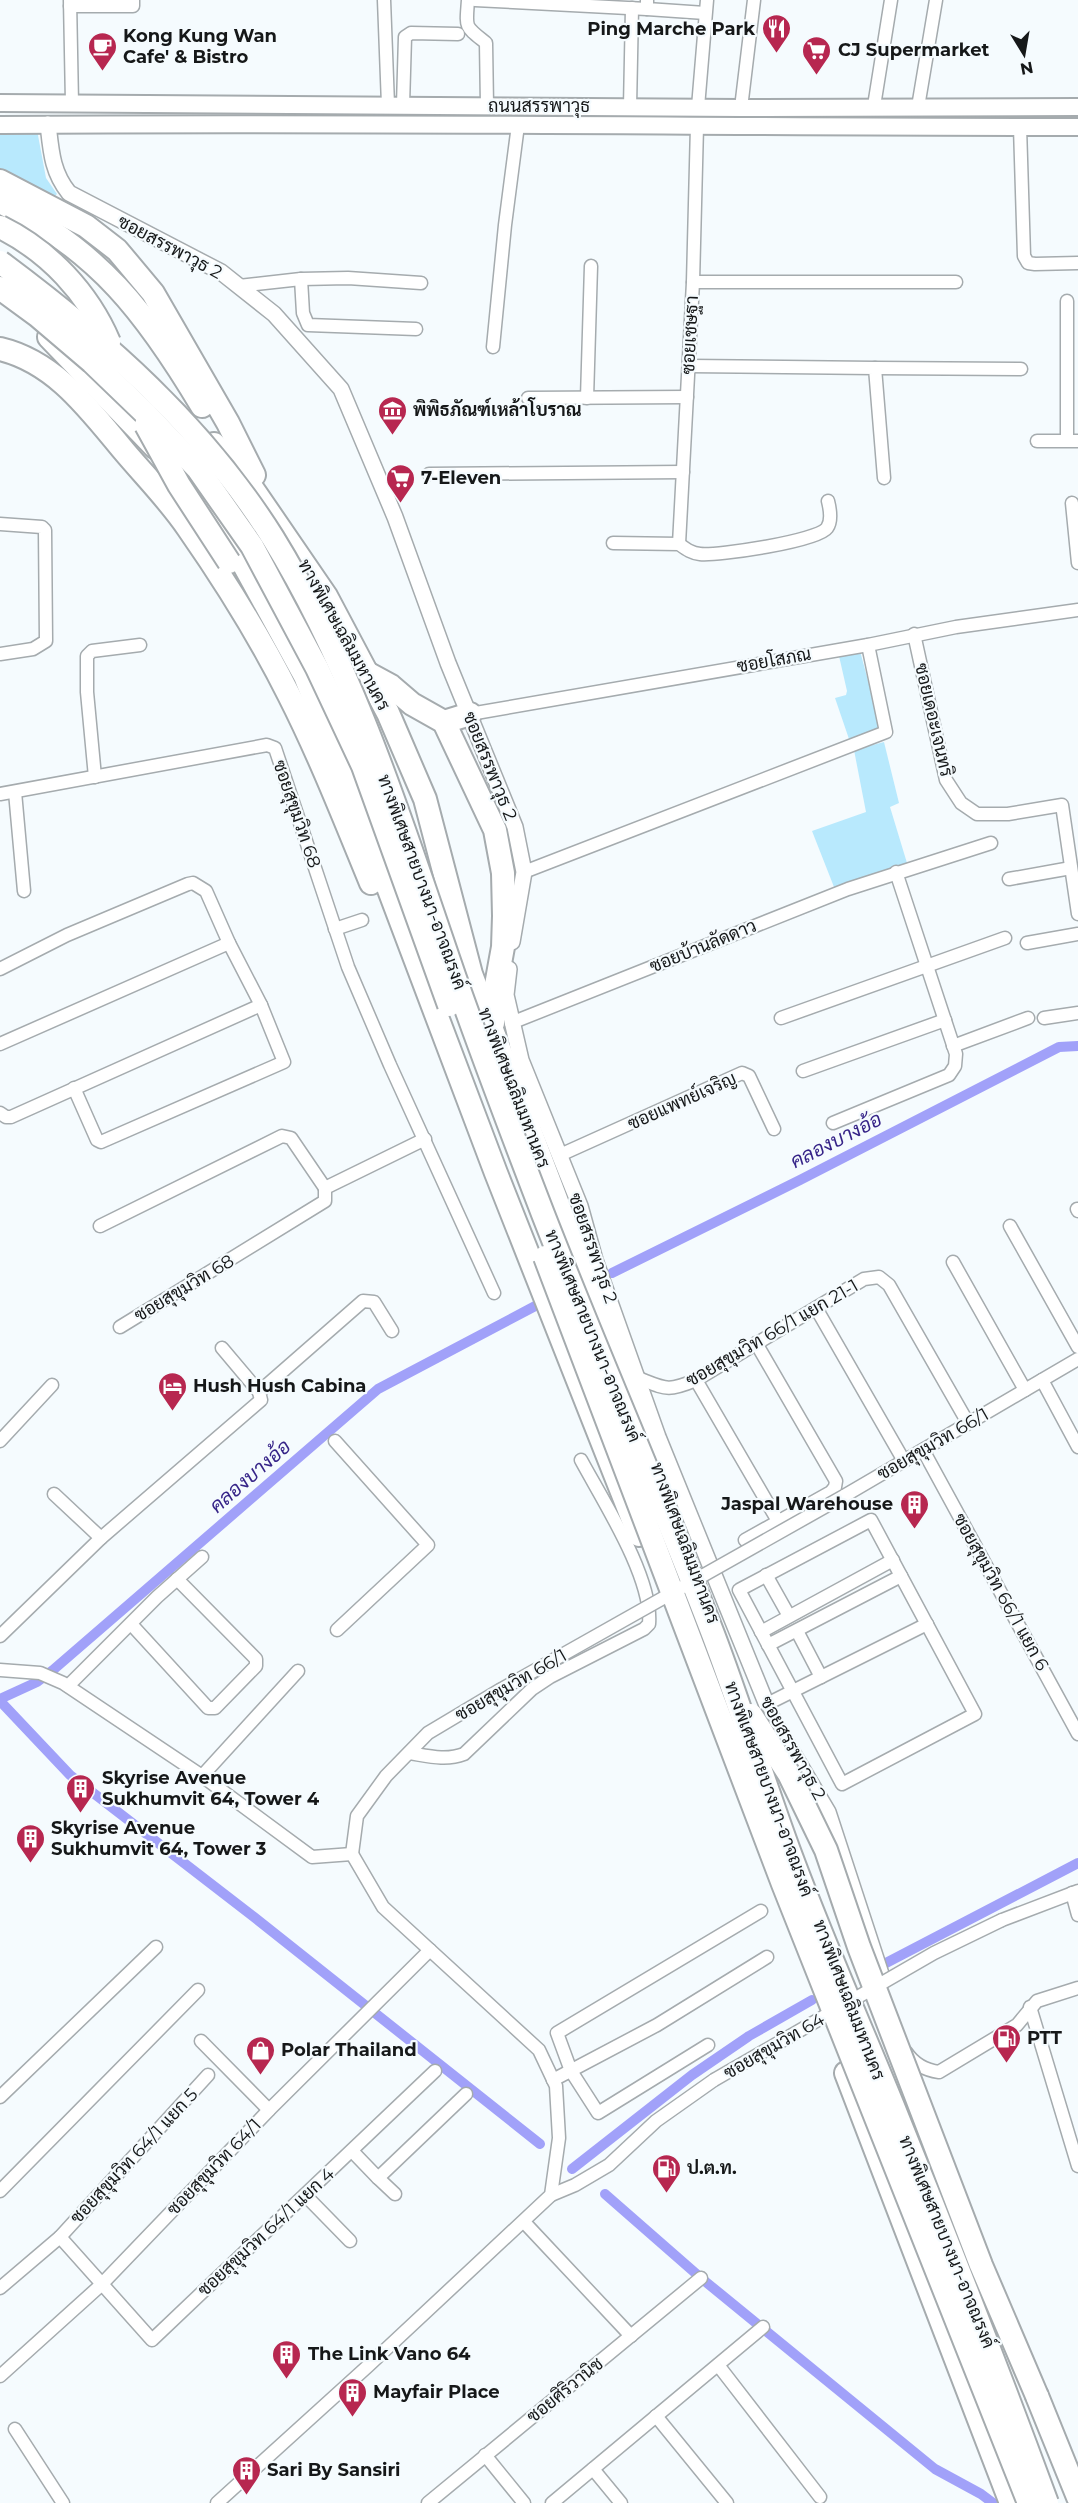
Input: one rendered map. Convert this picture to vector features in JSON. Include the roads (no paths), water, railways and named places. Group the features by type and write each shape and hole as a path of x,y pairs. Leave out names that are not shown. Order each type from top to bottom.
{"highway":[{"path":"0,181 86,226 117,250 153,293 228,423 281,530"},
{"path":"0,202 49,228 108,275 137,309 198,401 239,469 281,530"},
{"path":"0,227 51,260 77,289 105,332 154,441 179,485 229,562 333,744"},
{"path":"0,255 65,302 146,373 239,469"},
{"name":"ทางพิเศษสายบางนา-อาจณรงค์","path":"0,262 50,300 166,400 217,458 269,532 307,594 372,743 544,1216 658,1494 731,1683 788,1850 940,2222 1047,2503"},
{"name":"ทางพิเศษสายบางนา-อาจณรงค์","path":"0,288 38,316 92,362 147,415 198,470 252,546 286,606 363,766 418,923 783,1884 1029,2503"},
{"path":"0,295 42,328 190,484 239,556 305,676 333,744"},
{"path":"0,349 25,357 58,378 112,436 187,526 250,623 289,695 322,764 378,899 430,999"},
{"name":"ทางพิเศษเฉลิมมหานคร","path":"281,530 326,596 388,713 425,799 471,974 634,1404 741,1697 794,1854 1039,2503"},
{"path":"367,674 392,686 411,704 444,722 495,830 503,873 503,947 493,1002 494,1037"},
{"path":"444,722 470,714"},
{"name":"ทางพิเศษเฉลิมมหานคร","path":"333,744 496,1173 778,1890 1011,2503"},
{"path":"731,1683 789,1774 826,1850 860,1947 973,2244 1078,2497"}],"main road":[{"name":"ถนนสรรพาวุธ","path":"0,103 741,108 1078,107"},
{"path":"291,104 293,123"},
{"path":"697,126 698,107"},
{"name":"ถนนสรรพาวุธ","path":"0,124 293,123 1078,127"}],"street":[{"path":"72,104 70,3 133,6 134,0"},
{"path":"384,0 395,105"},
{"path":"468,0 466,24 471,32 486,43 487,106"},
{"path":"475,0 632,8 647,4 705,13"},
{"path":"698,107 708,0"},
{"path":"741,108 754,0"},
{"path":"873,106 891,0"},
{"path":"918,107 936,0"},
{"path":"630,107 632,8"},
{"path":"395,105 405,37 411,33 458,34"},
{"name":"ซอยสรรพาวุธ 2","path":"48,124 53,166 59,180 69,193 221,272 274,314 341,389 395,517 448,663 514,827 524,872 506,995 521,1060 560,1155 658,1437 773,1720 828,1812 907,2054 927,2070 939,2072 1017,2025 1037,2001 1078,1988"},
{"path":"493,347 518,125"},
{"name":"ซอยเชษฐา","path":"679,544 693,282 697,126"},
{"path":"1020,127 1024,256 1028,262 1035,264 1078,263"},
{"path":"587,398 591,266"},
{"path":"239,286 301,279 348,278 421,283"},
{"path":"301,279 303,313 309,325 416,329"},
{"path":"693,282 956,282"},
{"path":"1037,441 1073,440 1067,301"},
{"path":"688,366 1021,369"},
{"path":"875,368 884,478"},
{"path":"528,398 687,397"},
{"path":"429,474 683,472"},
{"path":"613,543 679,544 687,551 701,554 761,548 820,535 828,527 831,514 828,501"},
{"path":"1072,503 1078,563"},
{"path":"0,524 42,527 45,530 46,641 33,649 0,654"},
{"name":"ซอยโสภณ","path":"470,714 868,645 914,634 1078,610"},
{"name":"ซอยเดอะเจนทริ","path":"914,634 946,780 961,803 977,814 1008,814 1062,805 1078,914"},
{"path":"95,777 87,692 87,656 92,651 140,645"},
{"path":"524,872 886,732 868,645"},
{"name":"ซอยสุขุมวิท 68","path":"0,794 271,746 274,748 348,967 494,1293"},
{"path":"15,792 24,891"},
{"name":"ซอยบ้านลัดดาว","path":"512,1023 773,918 897,872 991,843"},
{"path":"1009,879 1071,868"},
{"path":"833,1123 950,1074 957,1062 897,872"},
{"path":"0,969 67,935 188,884 193,883 206,891 229,943 261,1005 283,1058 282,1064 101,1142 97,1140 74,1088"},
{"path":"335,929 362,920"},
{"path":"1027,943 1078,934"},
{"path":"781,1018 1005,938"},
{"path":"0,1044 229,943"},
{"path":"0,1113 6,1118 11,1117 261,1005"},
{"path":"1044,1018 1078,1013"},
{"path":"953,1046 1028,1018"},
{"path":"803,1071 945,1020"},
{"name":"ซอยแพทย์เจริญ","path":"560,1155 742,1073 749,1076 774,1129"},
{"path":"100,1226 282,1136 291,1138 325,1188 425,1139"},
{"name":"ซอยสุขุมวิท 68","path":"120,1327 322,1203 327,1199 325,1188"},
{"path":"1010,1226 1078,1347"},
{"path":"952,1262 1025,1390"},
{"name":"ซอยสุขุมวิท 66/1 แยก 21-1","path":"638,1378 662,1389 676,1388 696,1380 864,1279 879,1276 889,1285 968,1423"},
{"path":"259,1392 363,1301 374,1302 392,1331"},
{"path":"816,1308 904,1461"},
{"path":"745,1540 831,1492 836,1481 756,1343"},
{"path":"0,1636 100,1538 261,1400 259,1392 222,1348"},
{"name":"ซอยสุขุมวิท 66/1","path":"352,1854 357,1816 386,1776 428,1733 844,1496 1078,1359"},
{"path":"696,1380 778,1521"},
{"path":"1042,1380 1078,1447"},
{"path":"0,1441 52,1385"},
{"path":"335,1440 429,1545 337,1630"},
{"name":"ซอยสุขุมวิท 66/1 แยก 6","path":"923,1450 1078,1734"},
{"path":"409,1753 441,1758 464,1755 532,1689 550,1677 644,1629 649,1624 647,1599 630,1552 581,1460"},
{"path":"54,1494 100,1538"},
{"path":"871,1520 975,1714 843,1784 739,1590 766,1575 871,1520"},
{"path":"65,1685 202,1557"},
{"path":"761,1632 893,1560"},
{"path":"766,1575 789,1616"},
{"path":"768,1646 901,1576"},
{"path":"130,1624 208,1708 215,1708 256,1666 256,1659 177,1579"},
{"path":"767,1704 927,1624"},
{"path":"797,1631 821,1677"},
{"path":"0,1670 39,1672 65,1685 202,1776 312,1857 352,1854 383,1907 539,2050 556,2086 559,2138 551,2195"},
{"path":"202,1776 298,1671"},
{"path":"1075,1892 1078,1915"},
{"name":"ซอยสุขุมวิท 64","path":"217,2503 551,2195 575,2185 609,2165 656,2121 714,2080 934,1953 1002,1920 1075,1892"},
{"path":"708,2045 598,2113 571,2071 557,2033 761,1911"},
{"path":"0,2097 156,1947"},
{"name":"ซอยสุขุมวิท 64/1","path":"0,2376 101,2285 269,2110 430,1950"},
{"path":"554,2080 657,2025 767,1957"},
{"path":"0,2191 198,1990"},
{"path":"1030,2007 1077,2160"},
{"path":"201,2041 269,2110"},
{"name":"ซอยสุขุมวิท 64/1 แยก 4","path":"101,2285 152,2340 435,2072"},
{"name":"ซอยสุขุมวิท 64/1 แยก 5","path":"60,2237 208,2075"},
{"path":"378,2178 466,2094"},
{"path":"352,2151 395,2194"},
{"path":"305,2195 350,2241"},
{"path":"524,2222 631,2336"},
{"path":"0,2288 60,2237 101,2285"},
{"name":"ซอยศิริวานิช","path":"428,2503 702,2278"},
{"path":"552,2503 763,2327"},
{"path":"718,2365 820,2497"},
{"path":"656,2416 727,2503"},
{"path":"15,2429 63,2503"},
{"path":"485,2455 524,2503"},
{"path":"594,2469 621,2503"}],"waterway":[{"name":"คลองบางอ้อ","path":"612,1273 800,1180 1059,1047 1078,1046"},
{"name":"คลองบางอ้อ","path":"0,1699 37,1682 53,1670 378,1389 539,1304"},
{"path":"0,1701 70,1775 254,1917 540,2144"},
{"path":"886,1963 1078,1863"},
{"path":"572,2169 692,2075 749,2036 812,2000"},
{"path":"605,2194 701,2278 935,2469 993,2503"}],"place":[{"name":"Ping Marche Park","path":"776,54"},
{"name":"Kong Kung Wan Cafe' & Bistro","path":"102,72"},
{"name":"CJ Supermarket","path":"817,76"},
{"name":"พิพิธภัณฑ์เหล้าโบราณ","path":"392,436"},
{"name":"7-Eleven","path":"400,504"},
{"name":"Hush Hush Cabina","path":"172,1412"},
{"name":"Jaspal Warehouse","path":"914,1530"},
{"name":"Skyrise Avenue Sukhumvit 64, Tower 4","path":"81,1814"},
{"name":"Skyrise Avenue Sukhumvit 64, Tower 3","path":"30,1864"},
{"name":"PTT","path":"1006,2064"},
{"name":"Polar Thailand","path":"260,2076"},
{"name":"ป.ต.ท.","path":"666,2194"},
{"name":"The Link Vano 64","path":"287,2380"},
{"name":"Mayfair Place","path":"352,2418"},
{"name":"Sari By Sansiri","path":"246,2496"}]}
